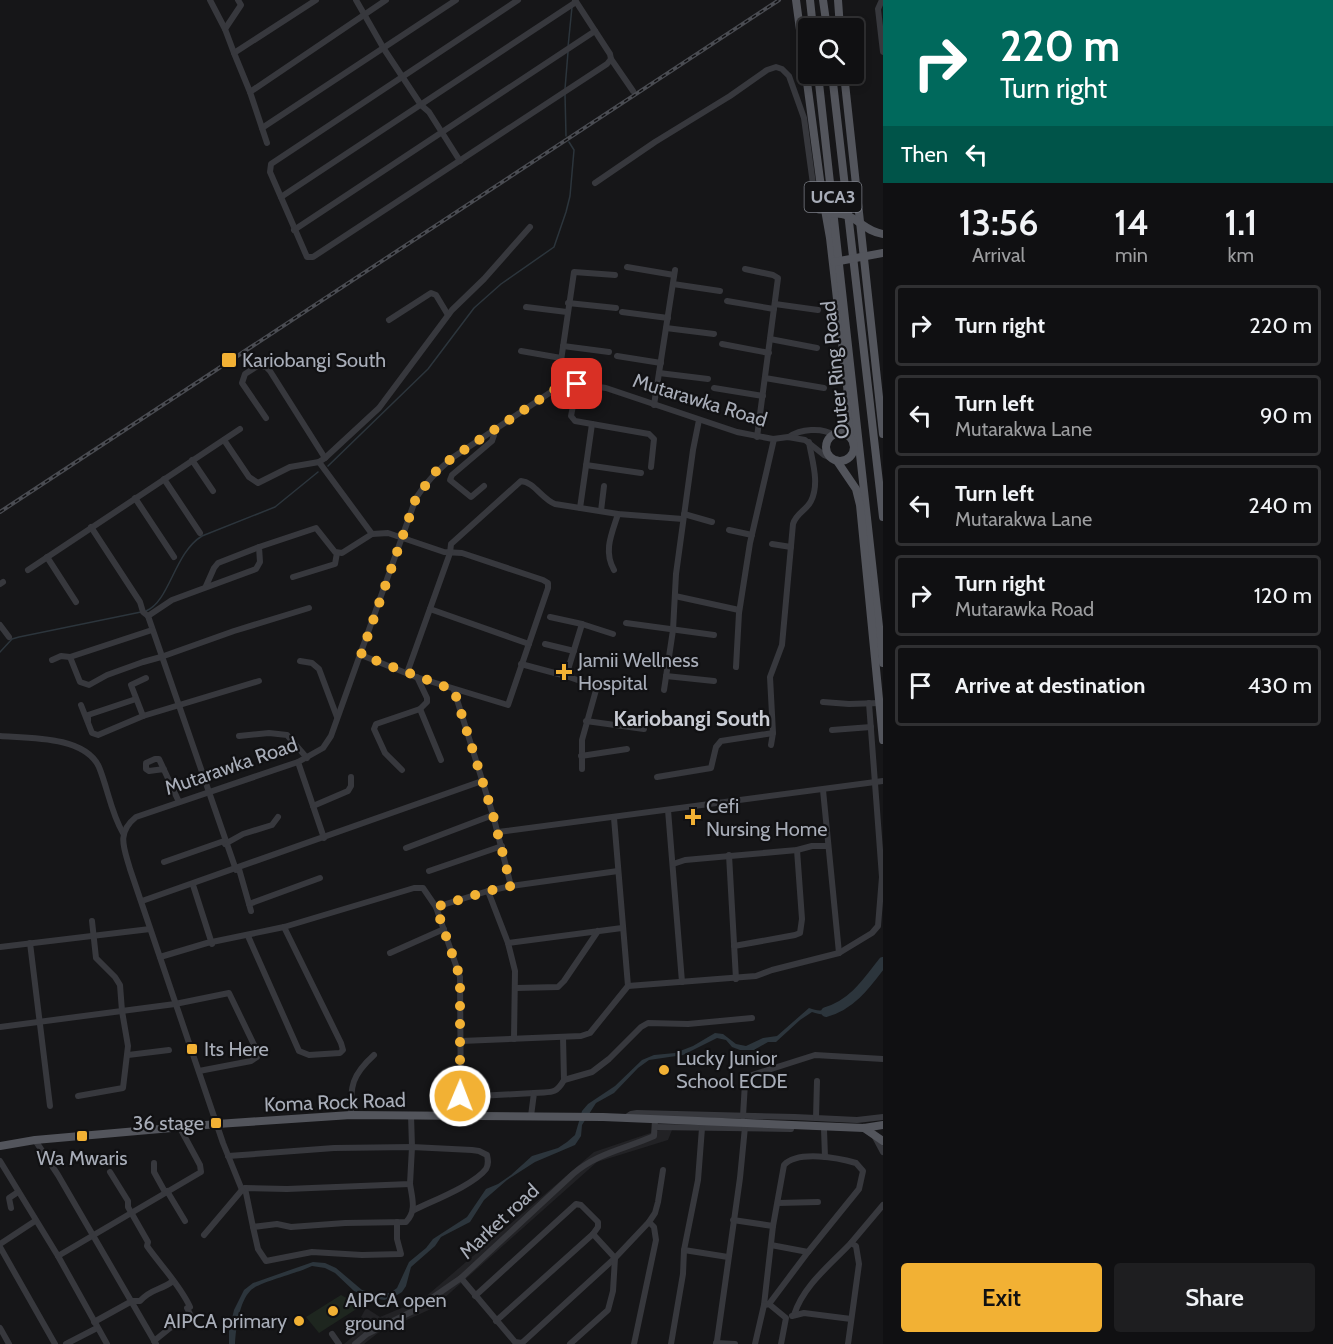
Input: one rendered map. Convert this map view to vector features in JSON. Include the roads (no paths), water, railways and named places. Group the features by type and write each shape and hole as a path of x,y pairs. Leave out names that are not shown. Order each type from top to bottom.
{"main road":[{"name":"UCA3","path":"796,0 825,211"},
{"path":"810,0 812,18"},
{"path":"823,0 826,18"},
{"path":"838,0 839,18"},
{"name":"Outer Ring Road","path":"819,84 883,663"},
{"name":"Outer Ring Road","path":"833,84 883,517"},
{"name":"Outer Ring Road","path":"845,84 858,184 883,434"},
{"path":"825,211 846,214 873,232 883,234"},
{"name":"Outer Ring Road","path":"825,211 854,447 850,457 844,460 834,459 826,451 826,444 835,434 842,434 850,438 854,447"},
{"path":"833,263 883,253"},
{"name":"UCA3","path":"835,434 846,423 849,406"},
{"name":"Mutarawka Road","path":"834,459 856,489 860,505 882,707"},
{"path":"882,707 883,740"},
{"name":"Koma Rock Road","path":"0,1146 35,1140 351,1115 625,1118 655,1124 738,1122 864,1128 883,1125"},
{"path":"864,1128 883,1141"}],"street":[{"path":"210,0 225,29 267,143"},
{"path":"225,29 239,3 248,0"},
{"path":"234,53 316,0"},
{"path":"356,0 384,49 460,160"},
{"path":"250,92 386,0"},
{"path":"262,129 456,0"},
{"path":"518,0 271,165 270,172 307,257 313,257 607,64 611,59"},
{"path":"882,0 878,9 883,49"},
{"path":"281,197 576,1 633,91"},
{"path":"294,230 595,31"},
{"path":"595,183 767,70 776,67 789,76 802,110 816,206 819,211 825,211"},
{"path":"224,440 249,477 258,483 290,468 322,460 388,398 448,315 498,264 530,226"},
{"path":"627,267 675,272 654,405"},
{"path":"745,269 778,278 757,437"},
{"path":"557,388 574,272 615,274"},
{"path":"673,284 720,291"},
{"path":"389,320 431,293 436,295 448,315"},
{"path":"728,301 818,310"},
{"path":"568,303 616,308"},
{"path":"526,307 567,312"},
{"path":"622,312 668,318"},
{"path":"666,328 714,334"},
{"path":"770,339 817,348"},
{"path":"722,344 768,353"},
{"path":"563,346 609,352"},
{"path":"521,351 561,358"},
{"path":"617,356 661,363"},
{"path":"266,418 242,383 245,374 259,365 270,371 322,460 372,534"},
{"path":"659,373 708,379"},
{"path":"765,378 824,388"},
{"name":"Mutarawka Road","path":"123,833 136,817 298,762 322,748 329,740 338,717 416,498 428,481 452,458 557,388 577,384 596,385 757,437 801,439 810,442 824,455 834,459"},
{"path":"714,388 763,396"},
{"path":"574,401 571,419 649,434 654,439 651,467"},
{"path":"664,690 673,630 683,517 699,420"},
{"path":"580,508 592,424"},
{"path":"28,570 240,429"},
{"path":"788,437 797,432 822,430 835,434"},
{"path":"484,486 471,498 450,480 452,475 492,441 494,438 492,431"},
{"path":"736,667 739,610 752,535 774,439"},
{"path":"771,745 773,733 771,677 782,645 794,520 811,503 816,485 810,442"},
{"path":"192,460 213,491"},
{"path":"586,465 641,473"},
{"path":"164,479 200,533"},
{"path":"407,673 450,553 451,544 521,481 528,482 551,502 618,514 683,517 712,522"},
{"path":"601,511 604,486"},
{"path":"135,498 174,557"},
{"path":"614,570 607,548 618,514"},
{"path":"91,527 140,602 143,612 148,616 225,843 237,869 250,908 320,878"},
{"path":"206,586 218,563 316,528 336,553 335,564 293,577"},
{"path":"729,530 752,535"},
{"path":"336,553 342,553 372,534 388,533 450,553 462,553 546,581 548,588 508,705 454,690 361,655"},
{"path":"772,544 791,547"},
{"path":"148,616 172,600 256,569 260,562 259,547"},
{"path":"47,557 76,602"},
{"path":"675,596 739,610"},
{"path":"70,657 80,682 89,685 107,675 143,662 309,608"},
{"path":"430,609 529,645"},
{"path":"550,617 613,634"},
{"path":"627,623 714,635"},
{"path":"566,676 582,624"},
{"path":"0,625 9,637"},
{"path":"52,660 61,656 70,657 152,630"},
{"path":"545,644 574,651"},
{"path":"300,661 312,663 319,669 338,717"},
{"path":"521,663 593,684 596,688 586,721 581,756 582,769"},
{"path":"666,676 714,681"},
{"path":"402,770 383,750 374,726 420,709 428,700 416,677"},
{"path":"143,716 131,685 146,678"},
{"path":"81,705 92,733 98,735 143,716 259,681"},
{"path":"454,690 498,832 511,886"},
{"path":"88,721 88,715 136,699"},
{"path":"823,702 869,703 882,707"},
{"path":"628,986 756,976 839,953 879,927 882,877 869,703"},
{"path":"420,709 441,760"},
{"path":"586,721 644,729"},
{"path":"832,730 871,727"},
{"path":"239,736 269,733 287,735 307,758"},
{"path":"657,777 711,768 716,747 721,741 773,733"},
{"path":"0,736 62,742 87,752 99,767 117,823 123,833 123,843 130,869 150,929 228,1156 243,1189 258,1250 266,1261 312,1252 362,1256 401,1254 397,1239 397,1222"},
{"path":"581,756 627,749"},
{"path":"298,762 324,838"},
{"path":"164,769 179,802"},
{"path":"313,806 348,791 351,786 351,777"},
{"path":"498,832 883,781"},
{"path":"142,901 482,782"},
{"path":"823,789 839,953"},
{"path":"668,810 682,982"},
{"path":"406,848 493,815"},
{"path":"164,862 272,825 278,817"},
{"path":"461,1041 581,1036 590,1032 628,986 614,818"},
{"path":"429,871 502,846"},
{"path":"673,864 685,860 827,846"},
{"path":"734,946 800,933 802,919 797,850"},
{"path":"729,855 736,979"},
{"path":"436,907 511,886 618,871"},
{"path":"193,885 212,944"},
{"path":"160,957 183,949 285,927 418,887 427,891 436,907 460,977 461,1116"},
{"path":"488,891 508,943 515,971 514,1039"},
{"path":"78,1096 123,1088 128,1055 119,982 96,958 92,921"},
{"path":"248,936 299,1051 309,1055 340,1053 343,1050 341,1043 285,927"},
{"path":"508,943 622,928"},
{"path":"0,947 150,929"},
{"path":"390,953 444,929"},
{"path":"516,988 558,987 598,931"},
{"path":"30,944 50,1106"},
{"path":"0,1027 176,1004 229,993 257,1052 256,1059 199,1071"},
{"path":"564,1080 592,1072 648,1023 688,1024 752,1018"},
{"path":"460,1096 553,1092 559,1089 564,1080 563,1036"},
{"path":"128,1055 169,1050"},
{"path":"351,1115 354,1077 374,1055"},
{"path":"743,1116 745,1083 752,1075 815,1055 883,1059"},
{"path":"816,1081 816,1118"},
{"path":"531,1116 534,1093"},
{"path":"625,1118 637,1113 857,1120 883,1117"},
{"path":"253,1227 277,1224 291,1227 406,1222 414,1210 410,1184 411,1115"},
{"path":"655,1124 702,1128 745,1127 859,1131 871,1134 879,1142 883,1152"},
{"name":"Market road","path":"355,1344 375,1329 413,1311 461,1278 581,1168 604,1154 652,1137 655,1124"},
{"path":"735,1344 716,1343 741,1178 745,1127"},
{"path":"58,1256 199,1173 201,1170 180,1128"},
{"path":"671,1344 683,1274 684,1250 698,1180 702,1128"},
{"path":"824,1130 825,1157"},
{"path":"35,1140 58,1175 155,1342"},
{"path":"228,1156 334,1148 412,1147 479,1150 487,1155 489,1161 486,1169 470,1181 414,1210"},
{"path":"755,1344 767,1304 773,1226 782,1170 787,1161 825,1157 856,1163 863,1171 859,1189 767,1304"},
{"path":"0,1161 58,1256 107,1344"},
{"path":"154,1164 154,1172 185,1221"},
{"path":"461,1278 496,1321 515,1342 520,1344 615,1258 649,1222 658,1202 663,1170"},
{"path":"110,1172 128,1202 128,1207 148,1242 147,1246 184,1294 190,1307 187,1308 193,1317 159,1335 155,1342"},
{"path":"204,1235 243,1189 410,1184"},
{"path":"10,1208 9,1198 18,1192"},
{"path":"778,1203 818,1202"},
{"path":"475,1296 576,1204 581,1205 598,1222 598,1227 592,1233 496,1321"},
{"path":"794,1315 798,1301 883,1205"},
{"path":"733,1220 773,1226"},
{"path":"35,1221 0,1246 55,1344"},
{"path":"634,1344 657,1240 654,1227 649,1222"},
{"path":"570,1344 608,1310 614,1282 615,1258 592,1233"},
{"path":"848,1344 859,1264 856,1246 851,1243"},
{"path":"771,1245 808,1252"},
{"path":"684,1250 728,1257"},
{"path":"66,1344 132,1301 140,1301 148,1292 167,1286 173,1281"},
{"path":"767,1304 786,1318"},
{"path":"786,1318 804,1313 851,1319"},
{"path":"781,1344 786,1318"},
{"path":"0,1328 9,1344"},
{"path":"332,1334 339,1344"}],"waterway":[{"path":"568,47 572,7"},
{"path":"565,89 568,52"},
{"path":"565,94 566,136"},
{"path":"328,466 428,369 474,308 501,284 554,247 570,196 574,150 569,142"},
{"path":"146,611 154,606 161,597 185,553 202,536 275,507 318,472"},
{"path":"0,652 12,639 19,637 141,612"},
{"path":"826,1012 851,999 883,962"}],"railway":[{"path":"0,512 779,0"}],"place":[{"name":"Kariobangi South","path":"229,360"},
{"name":"Jamii Wellness Hospital","path":"564,672"},
{"name":"Cefi Nursing Home","path":"693,817"},
{"name":"Its Here","path":"192,1049"},
{"name":"Lucky Junior School ECDE","path":"664,1070"},
{"name":"36 stage","path":"216,1123"},
{"name":"Wa Mwaris","path":"82,1136"},
{"name":"AIPCA open ground","path":"333,1311"},
{"name":"AIPCA primary","path":"299,1321"}],"district":[{"name":"Kariobangi South","path":"692,718"}]}
